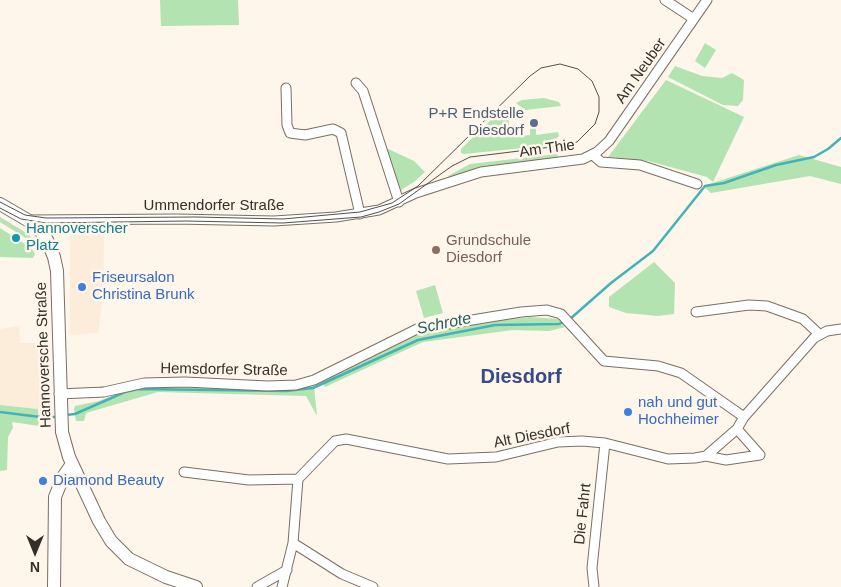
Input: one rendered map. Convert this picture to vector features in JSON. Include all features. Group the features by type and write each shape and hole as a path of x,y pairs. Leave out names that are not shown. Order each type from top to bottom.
{"main road":[{"name":"Hannoversche Straße","path":"0,204 36,225 47,240 56,266 60,417 66,449 105,533 119,551 145,567 179,583 196,587"},
{"path":"54,587 56,495 62,477 72,464"}],"street":[{"path":"665,0 694,19"},
{"name":"Am Neuber","path":"593,155 609,142 707,0"},
{"path":"356,83 363,91 399,202"},
{"path":"286,88 287,125 290,133 305,135 333,129 342,133 360,214"},
{"name":"Am Thie","path":"399,202 416,193 481,172 572,162 593,155 601,162 640,165 697,184"},
{"name":"Ummendorfer Straße","path":"27,220 176,218 283,221 360,214 399,202"},
{"path":"696,312 749,306 767,306 802,319 819,334"},
{"name":"Hemsdorfer Straße","path":"60,394 104,392 148,382 268,386 296,385 314,380 417,329 531,310 551,310 561,314 604,362 658,366 681,373 744,417"},
{"path":"706,456 737,429 744,417 819,334 841,329"},
{"name":"Alt Diesdorf","path":"298,480 330,444 339,439 411,450 448,460 496,457 558,442 582,441 605,443 673,460 706,456 726,460 760,455 737,429"},
{"name":"Die Fahrt","path":"594,587 592,568 605,443"},
{"path":"184,472 249,480 298,480 293,543 282,587"},
{"path":"293,543 342,574 373,587"},
{"path":"257,587 286,570"}],"shaded area":[{"path":"70,235 104,235 103,295 98,333 70,335"},
{"path":"19,326 20,343 45,343 46,401 38,409 0,405 0,329"}],"green space":[{"path":"160,0 238,0 239,25 161,26"},
{"path":"705,43 716,50 705,68 695,61"},
{"path":"675,66 702,76 722,78 732,73 744,80 743,100 738,106 723,105 668,77"},
{"path":"666,80 744,117 713,182 707,177 648,161 608,157"},
{"path":"544,98 559,102 561,106 525,110 516,103 522,100"},
{"path":"510,106 516,111 508,113 510,137 530,135 530,129 536,128 536,135 558,132 559,136 551,144 542,146 461,153 461,149 499,112"},
{"path":"384,147 414,161 425,172 401,190"},
{"path":"557,154 559,159 450,178 448,176 470,164"},
{"path":"799,155 841,167 841,184 810,176 711,193 703,186"},
{"path":"0,217 28,234 40,247 0,222"},
{"path":"0,228 31,248 35,254 33,258 0,257"},
{"path":"654,262 675,283 674,314 658,316 626,313 609,307 609,297"},
{"path":"435,285 443,313 424,318 416,291"},
{"path":"530,317 558,319 565,327 549,331 513,330 423,342 325,387 321,380 420,334 496,320"},
{"path":"314,386 317,416 306,396 158,392 86,413 84,421 76,421 74,409 75,406 99,401 125,391 156,387 286,390"},
{"path":"0,405 38,409 39,426 12,422 13,428 8,437 7,470 0,471"}],"waterway":[{"name":"Schrote","path":"570,319 611,283 653,251 705,186 724,183 776,165 814,157 828,149 841,138"},
{"name":"Schrote","path":"66,415 75,414 125,392 138,389 286,391 313,388 418,340 495,325 559,324 565,321"},
{"name":"Schrote","path":"0,412 40,417 58,417"}],"tram line":[{"path":"0,202 25,215 46,218 196,217 283,219 360,212 392,203 418,186 530,76 541,68 560,64 578,69 592,81 599,97 599,112 595,124 577,142 560,146 470,157 452,166 399,204 361,217 283,223 186,221 46,223 21,219 0,208"}],"place":[{"name":"P+R Endstelle Diesdorf","path":"534,123"},
{"name":"Hannoverscher Platz","path":"16,238"},
{"name":"Grundschule Diesdorf","path":"436,250"},
{"name":"Friseursalon Christina Brunk","path":"82,287"},
{"name":"nah und gut Hochheimer","path":"628,412"},
{"name":"Diamond Beauty","path":"43,481"}],"district":[{"name":"Diesdorf","path":"521,377"}]}
